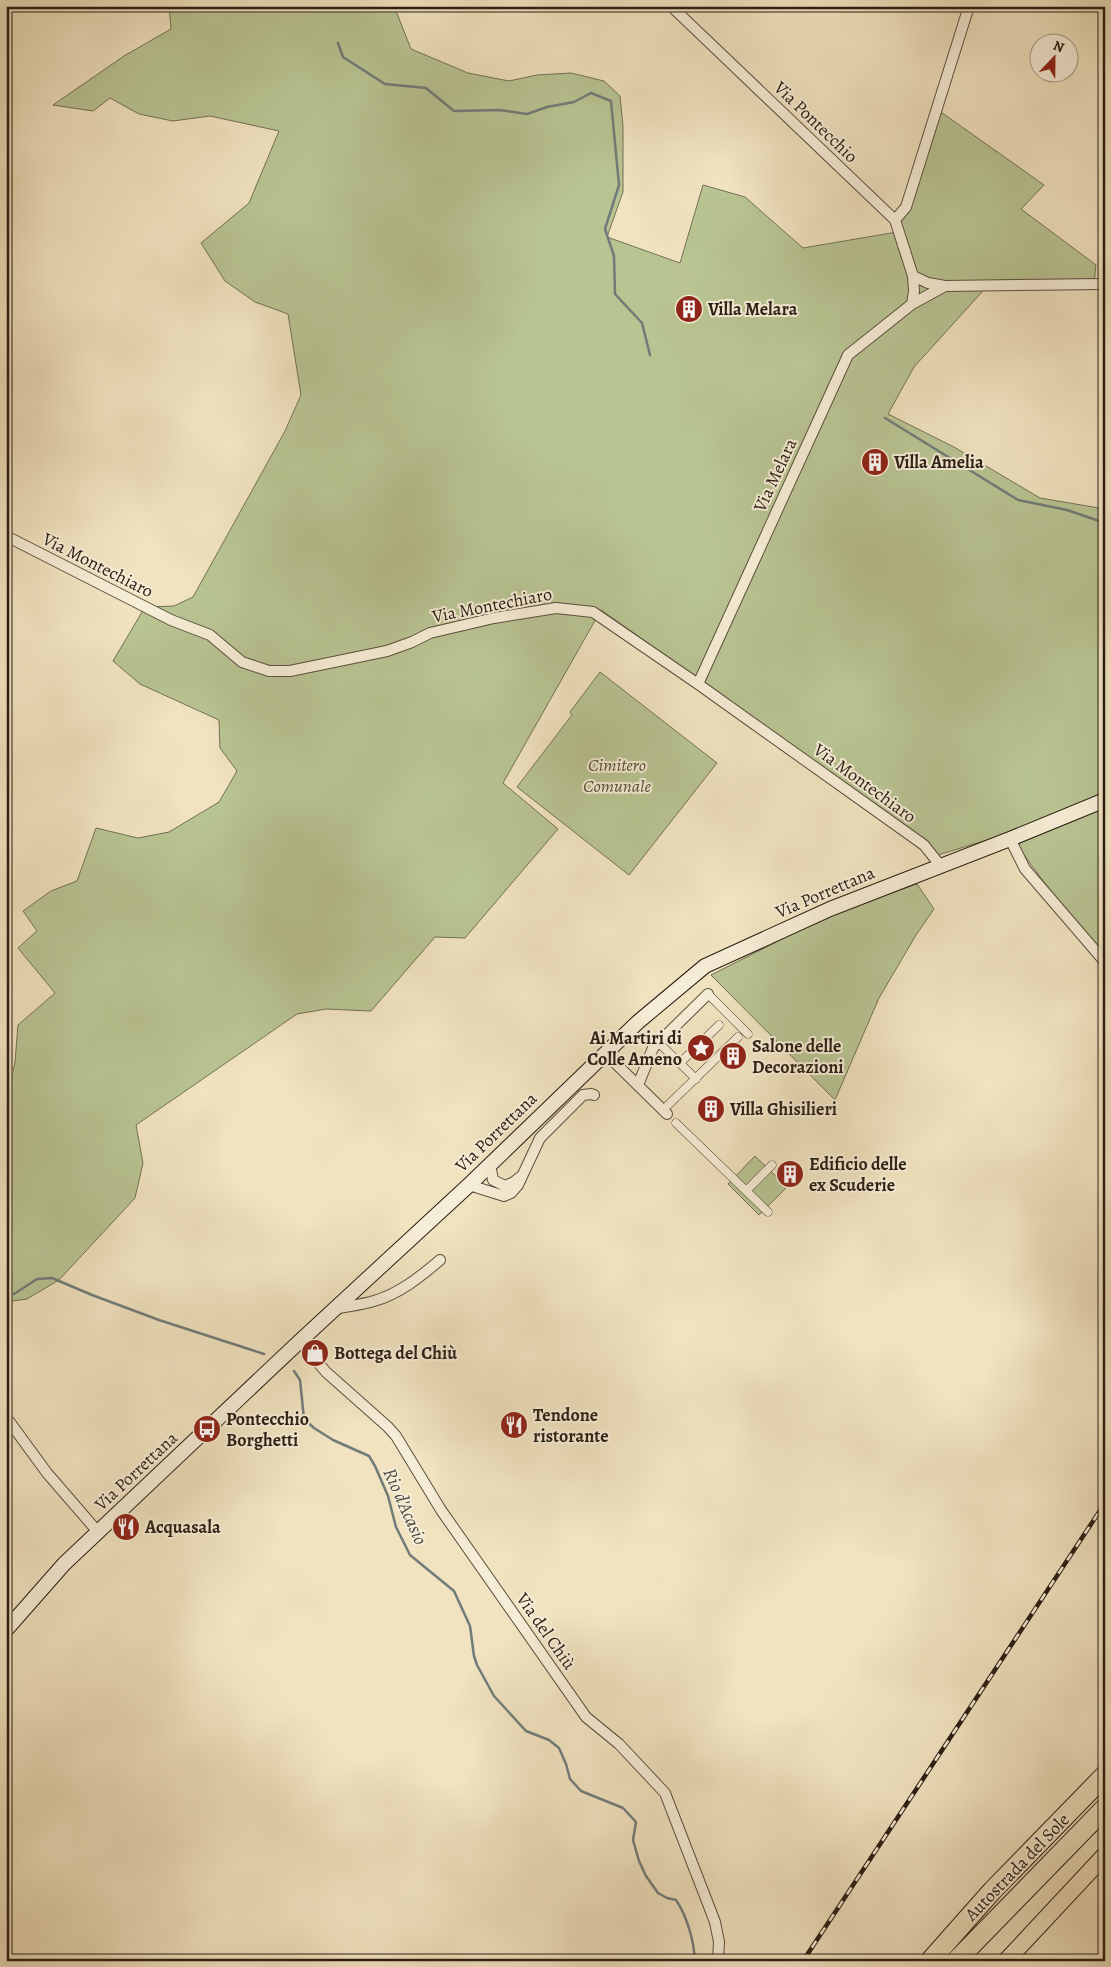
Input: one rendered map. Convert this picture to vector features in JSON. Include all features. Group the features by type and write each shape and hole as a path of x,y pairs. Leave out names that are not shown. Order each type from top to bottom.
{"highway":[{"name":"Autostrada del Sole","path":"930,1961 992,1891 1105,1775"},
{"name":"Autostrada del Sole","path":"956,1961 1105,1808"},
{"path":"1006,1961 1105,1855"}],"main road":[{"name":"Via Porrettana","path":"6,1630 64,1564 334,1309 469,1185 488,1172 638,1022 705,966 830,909 1105,800"}],"street":[{"name":"Via Pontecchio","path":"671,6 895,220 913,276 914,291 912,304"},
{"path":"895,220 906,207 969,6"},
{"path":"913,276 928,283 945,286 1105,284"},
{"name":"Via Melara","path":"698,684 848,355 912,304 945,286"},
{"name":"Via Montechiaro","path":"6,536 172,620 210,635 242,662 269,671 290,670 387,651 430,633 494,618 556,608 593,612 698,684 924,845 940,865"},
{"path":"1010,839 1024,869 1105,962"},
{"path":"605,1053 665,1112 696,1078 743,1034 708,994 653,1048 638,1085"},
{"path":"680,1063 719,1025"},
{"path":"659,1043 696,1078"},
{"path":"469,1185 504,1196 511,1193 518,1185 540,1138 583,1095 594,1095"},
{"path":"676,1123 768,1212"},
{"path":"746,1191 772,1165"},
{"path":"488,1172 504,1186 514,1182 525,1170"},
{"path":"334,1309 373,1301 386,1296 408,1284 440,1260"},
{"name":"Via del Chiù","path":"300,1341 326,1372 396,1436 441,1510 586,1717 620,1744 665,1793 716,1922 719,1942 718,1961"},
{"path":"6,1417 47,1473 98,1532"}],"green space":[{"path":"169,6 394,6 411,49 468,73 509,81 537,75 571,73 604,81 620,96 623,126 623,192 607,237 680,263 703,185 745,197 803,248 897,232 938,110 1044,185 1021,209 1096,265 1094,284 991,282 914,367 888,414 954,447 1040,498 1105,509 1105,954 1043,880 1010,833 938,855 705,683 601,610 503,783 558,829 465,938 435,937 371,1011 326,1009 297,1014 136,1125 143,1163 135,1198 59,1280 27,1299 6,1302 6,1090 9,1089 15,1062 18,1025 55,993 18,948 37,931 23,911 51,891 77,881 96,828 138,838 169,832 219,802 237,771 220,748 219,720 140,684 113,661 145,607 174,606 193,597 285,431 301,395 288,314 255,302 225,281 201,243 249,203 279,131 210,116 173,121 139,114 110,98 93,111 53,105 124,56 171,29"},
{"name":"Cimitero Comunale","path":"600,672 717,763 629,875 517,787 572,715 570,712"},
{"path":"917,884 934,909 916,935 879,998 835,1100 711,975 832,914"},
{"path":"755,1156 787,1187 759,1215 728,1184"}],"waterway":[{"path":"338,43 343,57 385,84 426,88 454,111 500,110 527,114 547,107 574,102 591,93 611,101 619,185 605,229 614,256 615,294 642,323 650,355"},
{"path":"885,418 1018,500 1067,510 1105,523"},
{"name":"Rio d'Acasio","path":"6,1293 14,1294 37,1279 52,1278 159,1320 264,1354"},
{"name":"Rio d'Acasio","path":"294,1371 300,1380 304,1419 333,1440 369,1456 388,1496 396,1527 410,1555 454,1591 470,1626 477,1665 494,1696 526,1731 549,1740 559,1748 570,1779 581,1791 623,1808 636,1822 633,1840 639,1861 646,1876 658,1893 676,1900 680,1906 689,1929 695,1961"}],"railway":[{"path":"803,1961 1105,1503"}],"place":[{"name":"Villa Melara","path":"689,309"},
{"name":"Villa Amelia","path":"875,462"},
{"name":"Ai Martiri di Colle Ameno","path":"701,1048"},
{"name":"Salone delle Decorazioni","path":"733,1056"},
{"name":"Villa Ghisilieri","path":"711,1109"},
{"name":"Edificio delle ex Scuderie","path":"790,1174"},
{"name":"Bottega del Chiù","path":"315,1353"},
{"name":"Tendone ristorante","path":"514,1425"},
{"name":"Pontecchio Borghetti","path":"207,1429"},
{"name":"Acquasala","path":"126,1527"}]}
